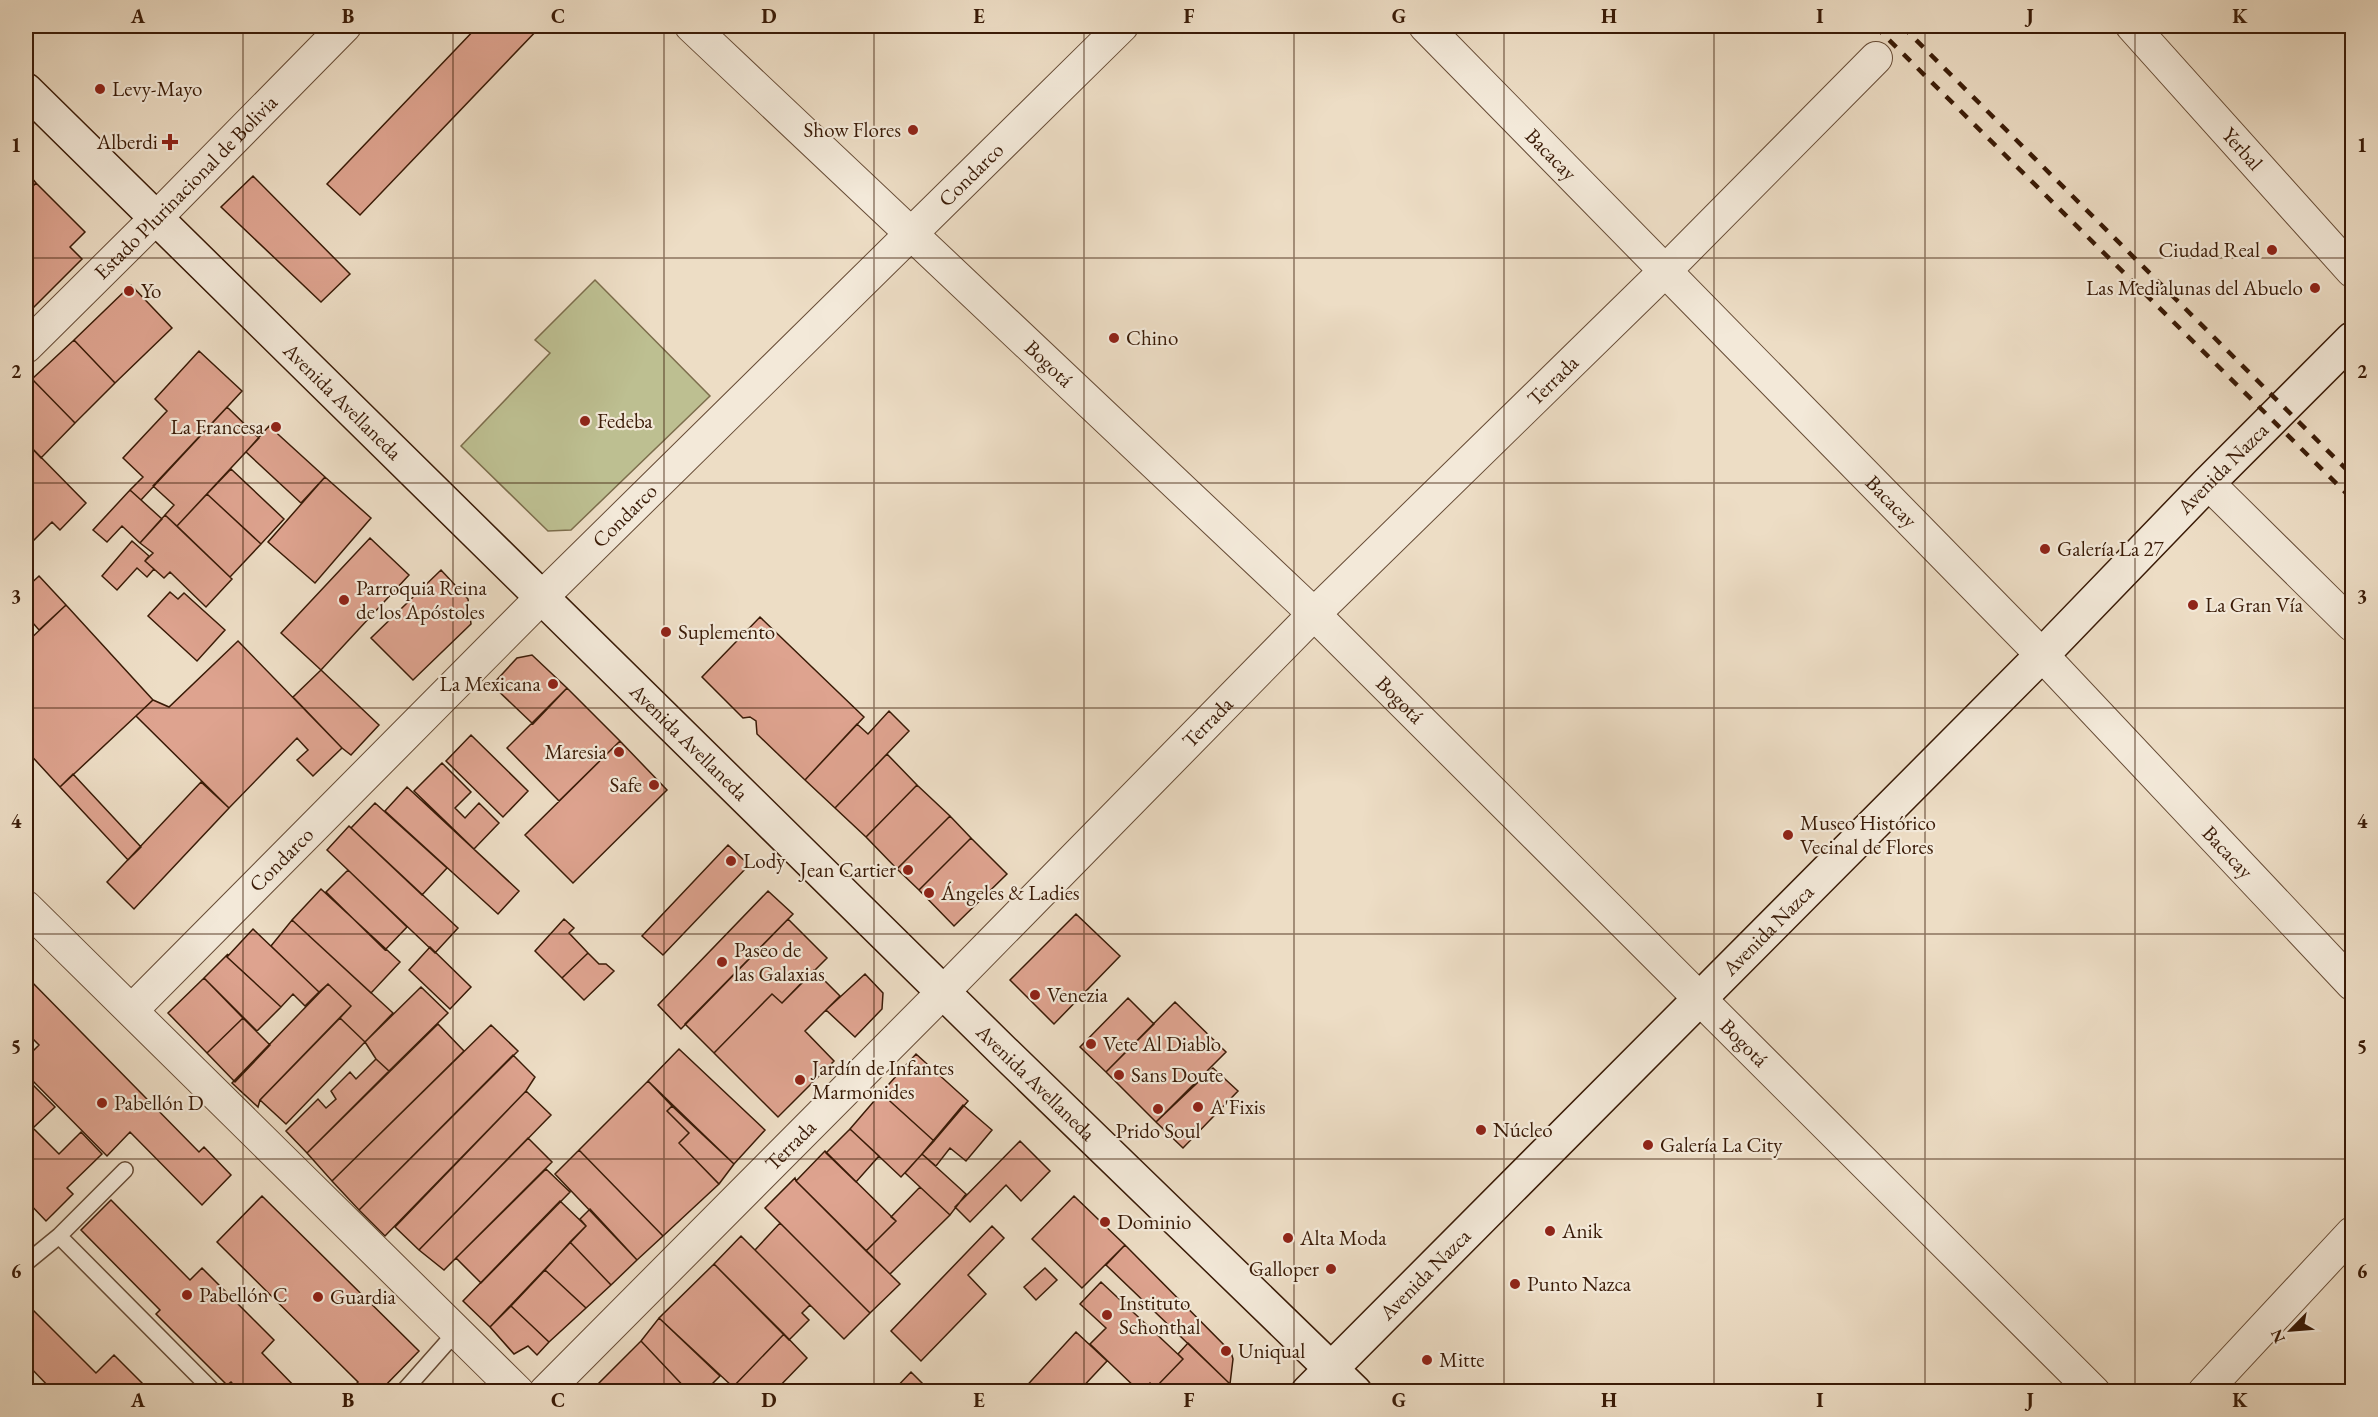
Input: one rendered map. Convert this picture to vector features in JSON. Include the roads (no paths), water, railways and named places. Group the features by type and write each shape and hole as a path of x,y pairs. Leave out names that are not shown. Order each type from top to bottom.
{"main road":[{"name":"Avenida Avellaneda","path":"26,90 943,992 1355,1392"},
{"name":"Avenida Nazca","path":"1308,1392 2042,656 2208,483 2352,339"}],"street":[{"name":"Estado Plurinacional de Bolivia","path":"26,347 345,26"},
{"name":"Bogotá","path":"691,26 912,232 1314,614 2094,1392"},
{"name":"Condarco","path":"132,1010 541,598 1122,26"},
{"name":"Bacacay","path":"1425,26 2042,656 2352,984"},
{"name":"Yerbal","path":"2132,26 2352,271"},
{"name":"Terrada","path":"545,1392 943,992 1314,614 1665,271 1876,58"},
{"path":"2208,483 2352,625"},
{"path":"26,907 518,1392"},
{"path":"2204,1392 2352,1233"}],"lane":[{"path":"26,1263 59,1236 125,1170"},
{"path":"59,1236 214,1392"},
{"path":"403,1392 457,1331"}],"railway":[{"path":"1875,26 2352,499"},
{"path":"1902,26 2352,475"}],"place":[{"name":"Levy-Mayo","path":"100,89"},
{"name":"Show Flores","path":"913,130"},
{"name":"Alberdi","path":"170,142"},
{"name":"Ciudad Real","path":"2272,250"},
{"name":"Las Medialunas del Abuelo","path":"2315,288"},
{"name":"Yo","path":"129,291"},
{"name":"Chino","path":"1114,338"},
{"name":"Fedeba","path":"585,421"},
{"name":"La Francesa","path":"276,427"},
{"name":"Galería La 27","path":"2045,549"},
{"name":"Parroquia Reina de los Apóstoles","path":"344,600"},
{"name":"La Gran Vía","path":"2193,605"},
{"name":"Suplemento","path":"666,632"},
{"name":"La Mexicana","path":"553,684"},
{"name":"Maresia","path":"619,752"},
{"name":"Safe","path":"654,785"},
{"name":"Museo Histórico Vecinal de Flores","path":"1788,835"},
{"name":"Lody","path":"731,861"},
{"name":"Jean Cartier","path":"908,870"},
{"name":"Ángeles & Ladies","path":"929,893"},
{"name":"Paseo de las Galaxias","path":"722,962"},
{"name":"Venezia","path":"1035,995"},
{"name":"Vete Al Diablo","path":"1091,1044"},
{"name":"Sans Doute","path":"1119,1075"},
{"name":"Jardín de Infantes Marmonides","path":"800,1080"},
{"name":"Pabellón D","path":"102,1103"},
{"name":"A'Fixis","path":"1198,1107"},
{"name":"Prido Soul","path":"1158,1109"},
{"name":"Núcleo","path":"1481,1130"},
{"name":"Galería La City","path":"1648,1145"},
{"name":"Dominio","path":"1105,1222"},
{"name":"Anik","path":"1550,1231"},
{"name":"Alta Moda","path":"1288,1238"},
{"name":"Galloper","path":"1331,1269"},
{"name":"Punto Nazca","path":"1515,1284"},
{"name":"Pabellón C","path":"187,1295"},
{"name":"Guardia","path":"318,1297"},
{"name":"Instituto Schonthal","path":"1107,1315"},
{"name":"Uniqual","path":"1226,1351"},
{"name":"Mitte","path":"1427,1360"}]}
